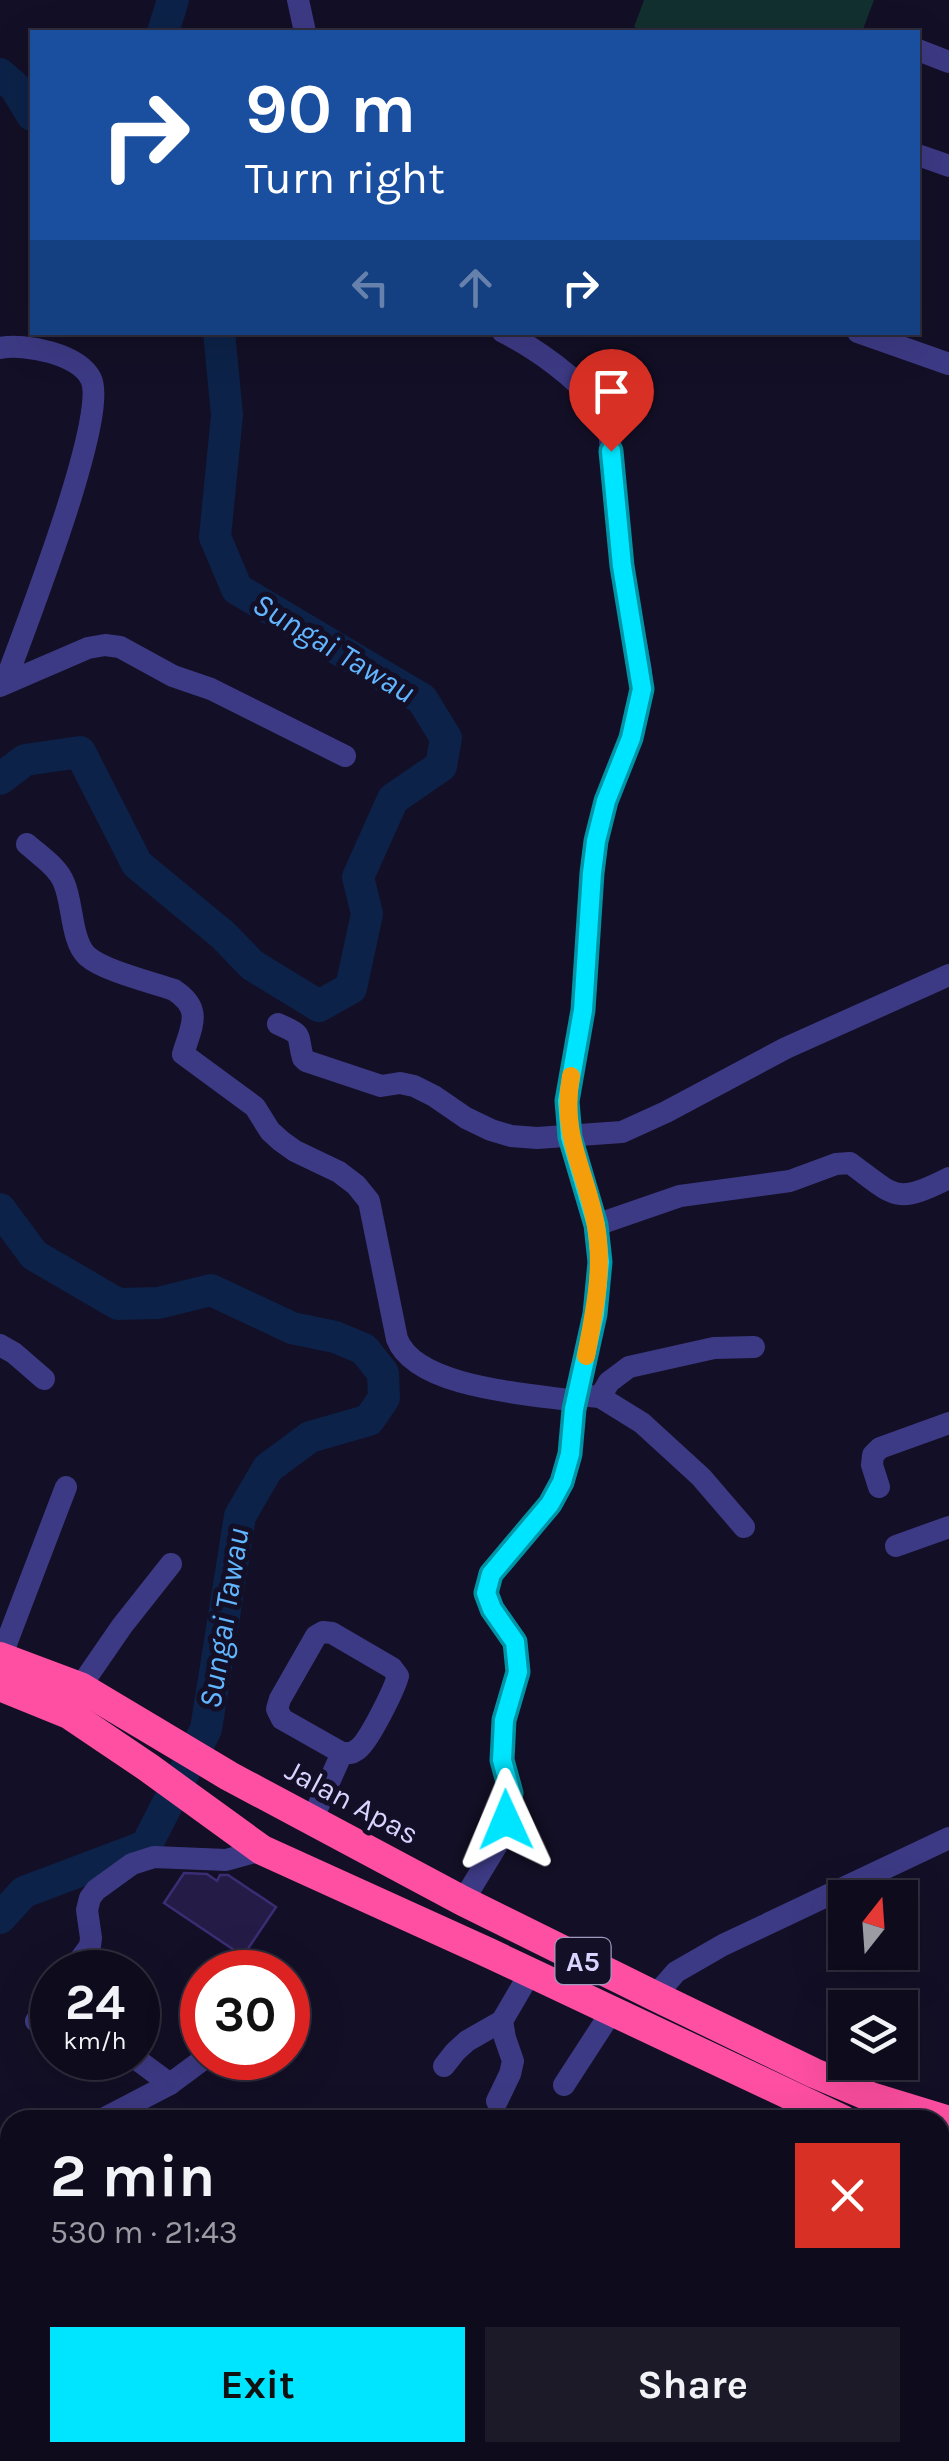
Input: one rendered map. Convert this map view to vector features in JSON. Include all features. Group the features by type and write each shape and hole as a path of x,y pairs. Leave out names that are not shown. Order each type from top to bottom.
{"highway":[{"name":"Jalan Apas","path":"0,1657 80,1687 229,1776 462,1902 814,2073 913,2110"},
{"name":"A5","path":"0,1686 68,1714 262,1850 822,2110"},
{"path":"312,1820 315,1852 376,1893 379,1903"}],"street":[{"path":"298,0 305,30"},
{"path":"920,51 949,62"},
{"path":"920,156 949,166"},
{"path":"462,1902 500,1840 511,1793 502,1760 504,1720 518,1672 517,1657 515,1642 486,1593 491,1574 550,1504 562,1482 584,1398 600,1262 596,1225 570,1137 567,1101 583,1010 596,841 606,801 631,738 642,689 622,566 606,423 600,409 570,378 509,335"},
{"path":"867,335 949,364"},
{"path":"0,348 23,347 60,356 91,378 94,391 72,497 2,685"},
{"path":"2,685 88,648 120,647 172,676 211,689 345,756"},
{"path":"27,844 60,874 78,941 88,957 184,996 194,1013 183,1054 255,1107 281,1142 339,1172 369,1201 401,1350 422,1368 458,1382 584,1398 642,1422 701,1477 744,1528"},
{"path":"278,1024 297,1032 306,1061 380,1086 414,1086 466,1118 501,1133 570,1137 622,1132 786,1048 949,975"},
{"path":"596,1225 680,1196 790,1181 836,1164 850,1163 889,1192 904,1196 918,1194 949,1178"},
{"path":"0,1345 44,1380"},
{"path":"584,1398 629,1367 714,1348 754,1348"},
{"path":"879,1487 872,1466 873,1456 880,1448 949,1423"},
{"path":"0,1657 66,1487"},
{"path":"896,1546 949,1527"},
{"path":"80,1687 170,1564"},
{"path":"322,1632 332,1633 392,1668 398,1676 362,1746 342,1752 282,1718 277,1709 316,1636 322,1632"},
{"path":"312,1820 342,1752"},
{"path":"654,1996 676,1972 723,1945 949,1838"},
{"path":"87,1950 90,1898 132,1864 154,1857 226,1860 262,1850"},
{"path":"444,2066 467,2041 502,2021 530,1973"},
{"path":"564,2085 612,2011"},
{"path":"497,2101 512,2061 502,2021"},
{"path":"160,2077 170,2084"},
{"path":"121,2110 180,2077"}],"green space":[{"path":"644,0 874,0 863,30 634,27"}],"building":[{"path":"184,1873 207,1874 217,1881 220,1875 228,1875 276,1907 247,1950 234,1950 164,1903"}],"waterway":[{"path":"164,30 173,0"},
{"name":"Sungai Tawau","path":"0,74 15,87 30,112"},
{"name":"Sungai Tawau","path":"0,779 25,760 80,752 137,864 223,935 252,965 319,1006 351,988 367,914 358,877 393,799 441,766 446,738 422,699 237,589 215,537 227,415 219,335"},
{"name":"Sungai Tawau","path":"0,1209 34,1255 118,1304 158,1303 211,1290 292,1328 335,1337 364,1349 383,1373 384,1398 369,1420 310,1437 268,1468 240,1516 206,1729 146,1846 24,1892 0,1918"}],"slow traffic":[{"path":"571,1076 567,1101 570,1137 596,1225 600,1262 586,1356"}],"route":[{"path":"506,1820 511,1793 502,1760 504,1720 518,1672 515,1642 486,1593 491,1574 550,1504 562,1482 595,1314 600,1262 596,1225 570,1137 567,1101 583,1010 596,841 606,801 631,738 642,689 622,566 611,451"}]}
